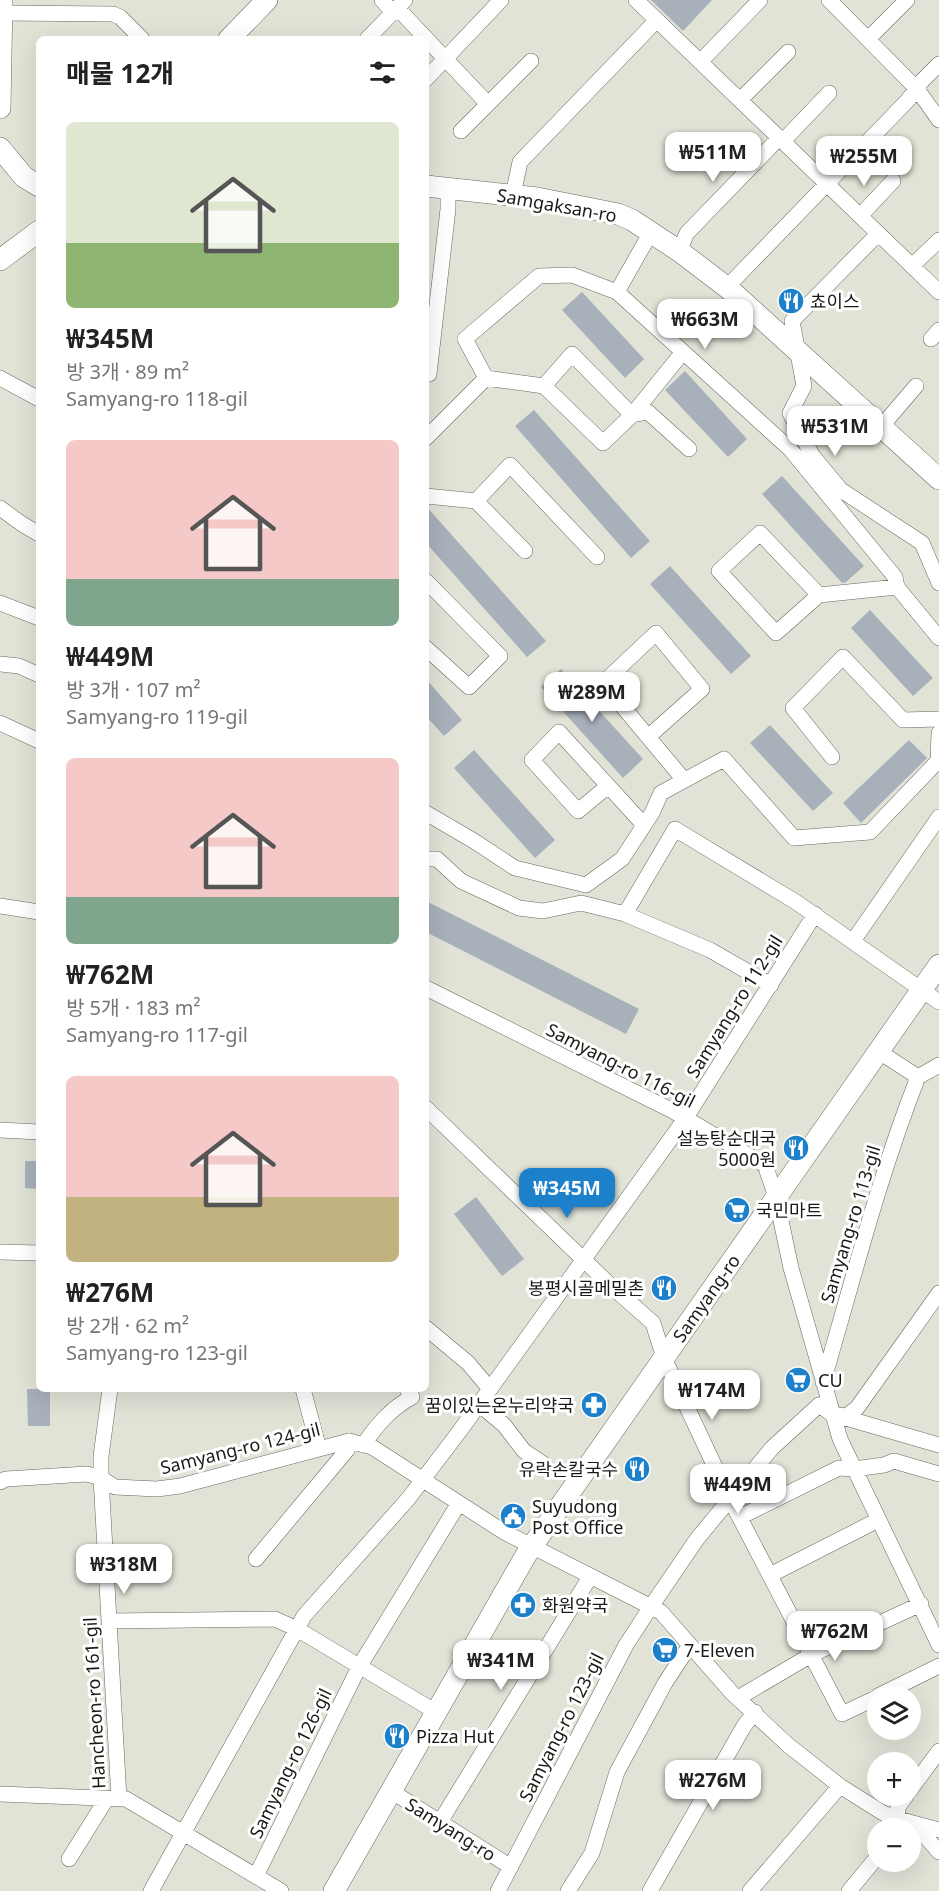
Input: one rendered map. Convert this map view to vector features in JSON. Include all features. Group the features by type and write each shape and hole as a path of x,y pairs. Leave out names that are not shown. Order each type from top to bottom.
{"main road":[{"path":"232,36 267,0"},
{"path":"0,108 2,6"},
{"path":"0,148 24,177 36,184"},
{"name":"Samgaksan-ro","path":"429,186 537,198 618,214 633,220 727,287 939,479"},
{"path":"0,260 36,233"},
{"name":"Samyang-ro","path":"334,1891 532,1546 939,965"}],"street":[{"path":"382,0 400,5"},
{"path":"429,76 501,0"},
{"path":"636,0 939,292"},
{"path":"700,62 760,0"},
{"path":"829,0 916,88 939,120"},
{"path":"868,39 908,0"},
{"path":"370,36 400,5"},
{"path":"400,5 402,13 423,36"},
{"path":"2,6 116,7 120,16 139,36"},
{"path":"513,195 520,162 656,21"},
{"path":"429,43 488,104"},
{"path":"740,100 788,52"},
{"path":"461,131 531,62"},
{"path":"727,287 908,100 939,64"},
{"path":"679,251 687,233 829,93"},
{"path":"860,216 893,181"},
{"path":"429,374 448,209 448,187"},
{"path":"617,292 651,232"},
{"path":"878,234 792,321 804,386 790,413 812,455 841,490 922,543 939,583"},
{"path":"912,266 939,240"},
{"path":"486,378 465,339 539,276 572,275 617,292 790,449 895,577 897,587 939,638"},
{"path":"486,378 544,386 603,443 632,415 683,352"},
{"path":"544,386 572,354 632,415"},
{"path":"0,378 36,397"},
{"path":"429,435 486,378"},
{"path":"881,427 916,386"},
{"path":"632,415 648,412 688,449"},
{"path":"477,501 510,465 597,557"},
{"path":"429,496 477,501 525,551"},
{"path":"0,508 36,532"},
{"path":"819,594 760,534 719,571 776,633 819,594 897,587"},
{"path":"429,584 500,656 469,687 429,651"},
{"path":"0,603 36,617"},
{"path":"648,737 702,689 656,633 603,683 648,737 684,780"},
{"path":"832,757 793,708 843,657 903,720 939,719"},
{"path":"0,664 19,666 36,674"},
{"path":"0,723 36,740"},
{"path":"608,786 578,811 532,760 559,732 644,825"},
{"path":"429,815 515,868 586,885 622,859 661,793 724,759 794,838 870,832 938,761 939,733"},
{"path":"853,941 939,817"},
{"path":"625,914 675,829 815,914 939,1002"},
{"path":"429,859 437,859 461,881 519,908 543,911 581,903 625,914 710,950 771,985"},
{"path":"0,906 36,912"},
{"name":"Samyang-ro 112-gil","path":"422,1480 685,1119 815,914"},
{"name":"Samyang-ro 116-gil","path":"429,990 685,1119 765,1165 776,1197 791,1268 840,1440 939,1645"},
{"path":"878,1051 918,1077 939,1065"},
{"name":"Samyang-ro 113-gil","path":"823,1382 884,1174 918,1077"},
{"path":"429,1111 611,1286 653,1323 664,1358 730,1498 842,1714 867,1702"},
{"path":"0,1130 36,1132"},
{"path":"0,1252 36,1253"},
{"path":"832,1414 846,1416 857,1408 939,1293"},
{"path":"429,1330 468,1363 490,1389"},
{"name":"Hancheon-ro 161-gil","path":"110,1392 101,1456 101,1478 109,1622 113,1798"},
{"path":"304,1392 319,1449"},
{"name":"Samyang-ro 124-gil","path":"256,1559 347,1450 400,1403 411,1397 408,1392"},
{"path":"479,1404 504,1425 524,1451 545,1465"},
{"name":"Samyang-ro 123-gil","path":"498,1891 626,1645 697,1539 772,1448 808,1413 819,1405 832,1414"},
{"path":"832,1414 939,1445"},
{"path":"356,1443 372,1447 504,1532 661,1612 738,1698 788,1745 840,1786 889,1818"},
{"name":"Samyang-ro 124-gil","path":"0,1482 6,1479 87,1474 101,1478 116,1487 157,1489 180,1486 319,1449 356,1443"},
{"path":"740,1517 839,1468 854,1469 884,1465 894,1461 939,1474"},
{"path":"151,1891 304,1616 422,1480"},
{"path":"359,1666 459,1503"},
{"path":"770,1575 878,1520"},
{"path":"440,1822 590,1577"},
{"path":"738,1698 811,1655 921,1604"},
{"path":"109,1622 275,1619 297,1629 436,1712"},
{"path":"568,1891 592,1853 617,1772 665,1683 690,1645"},
{"name":"Samyang-ro 126-gil","path":"256,1876 359,1666"},
{"path":"898,1686 939,1666"},
{"path":"651,1891 708,1787 744,1726 755,1712"},
{"path":"921,1775 939,1751"},
{"path":"750,1891 840,1786"},
{"name":"Samyang-ro","path":"391,1791 511,1867"},
{"path":"0,1794 126,1799 281,1891"},
{"path":"69,1859 113,1798"},
{"path":"921,1827 939,1830"},
{"path":"921,1834 939,1852"},
{"path":"849,1891 867,1869"}],"building":[{"path":"651,0 712,0 683,31"},
{"path":"582,292 644,359 625,378 562,310"},
{"path":"685,371 747,439 728,457 665,390"},
{"path":"534,410 650,541 631,558 515,426"},
{"path":"782,476 864,566 846,582 842,583 762,494"},
{"path":"429,509 546,641 527,657 429,546"},
{"path":"670,566 751,656 731,674 650,584"},
{"path":"870,610 933,678 913,696 851,628"},
{"path":"561,669 643,759 623,778 541,687"},
{"path":"429,682 462,720 444,736 429,719"},
{"path":"770,725 833,793 813,811 750,743"},
{"path":"909,740 927,758 861,823 843,803"},
{"path":"474,750 555,840 535,858 454,768"},
{"path":"429,903 639,1009 626,1034 429,934"},
{"path":"25,1161 36,1161 36,1189 25,1188"},
{"path":"476,1197 524,1259 502,1276 454,1214"},
{"path":"27,1389 36,1389 36,1392 50,1392 50,1426 28,1426"}],"place":[{"name":"쵸이스","path":"791,301"},
{"name":"설농탕순대국 5000원","path":"796,1148"},
{"name":"국민마트","path":"737,1210"},
{"name":"봉평시골메밀촌","path":"664,1288"},
{"name":"CU","path":"798,1380"},
{"name":"꿈이있는온누리약국","path":"594,1405"},
{"name":"유락손칼국수","path":"637,1469"},
{"name":"Suyudong Post Office","path":"513,1516"},
{"name":"화원약국","path":"523,1605"},
{"name":"7-Eleven","path":"665,1650"},
{"name":"Pizza Hut","path":"397,1736"}]}
